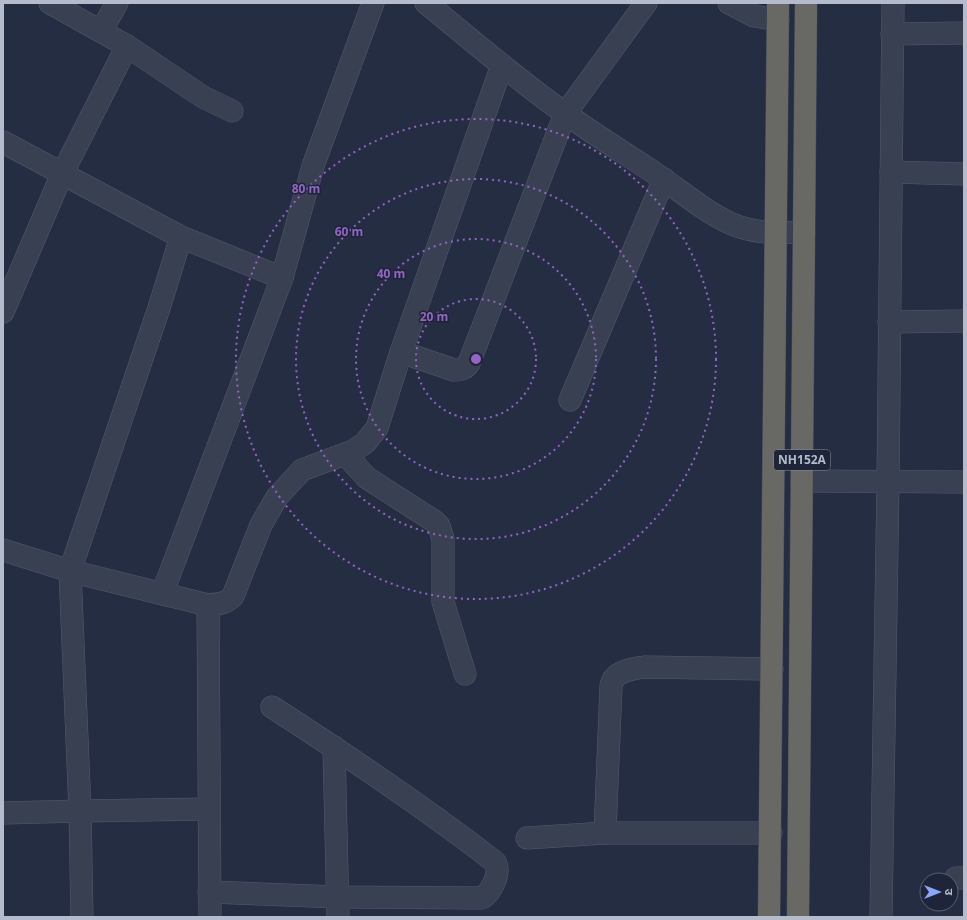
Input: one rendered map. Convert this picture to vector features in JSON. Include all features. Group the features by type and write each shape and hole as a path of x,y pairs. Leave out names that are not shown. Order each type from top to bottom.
{"highway":[{"name":"NH152A","path":"798,917 806,3"},
{"name":"NH152A","path":"769,917 778,12"}],"street":[{"path":"50,3 127,46 203,97 232,111"},
{"path":"101,31 117,3"},
{"path":"162,594 282,278 313,166 373,3"},
{"path":"426,3 565,114 664,179 704,208 732,224 753,231 775,233 804,232"},
{"path":"401,352 454,370 461,370 469,363 565,114 646,3"},
{"path":"729,3 754,16 778,12"},
{"path":"880,917 888,482 892,3"},
{"path":"892,34 964,33"},
{"path":"4,309 62,174 127,46"},
{"path":"3,550 70,571 208,605 224,603 229,600 233,596 261,526 277,497 302,470 345,454 365,443 376,428 401,352 502,65"},
{"path":"3,142 181,237 282,278"},
{"path":"891,172 964,174"},
{"path":"570,400 664,179"},
{"path":"82,917 80,811 70,571 154,323 181,237"},
{"path":"889,322 964,321"},
{"path":"345,454 367,478 434,520 439,526 442,533 444,553 443,602 465,674"},
{"path":"802,481 964,482"},
{"path":"208,605 210,917"},
{"path":"606,833 611,686 613,678 616,675 631,669 644,667 772,669"},
{"path":"209,892 338,907 482,898 491,887 498,873 495,862 473,844 334,747 272,707"},
{"path":"334,747 338,907"},
{"path":"3,813 209,810"},
{"path":"527,838 606,833 771,833"}]}
